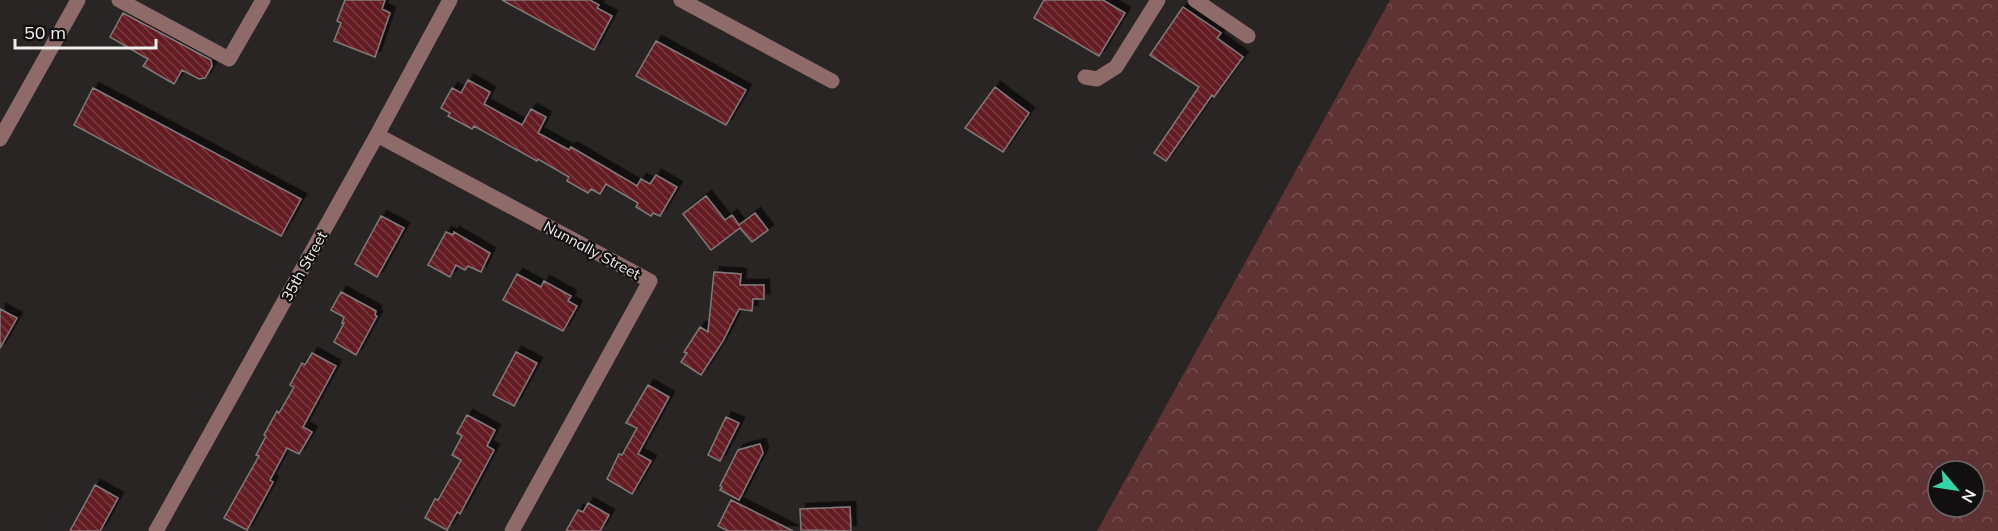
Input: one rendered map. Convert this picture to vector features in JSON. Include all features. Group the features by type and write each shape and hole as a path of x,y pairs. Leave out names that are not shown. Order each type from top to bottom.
{"street":[{"path":"0,139 78,0"},
{"path":"119,0 229,59 263,0"},
{"name":"35th Street","path":"156,531 450,0"},
{"path":"681,0 832,81"},
{"path":"1085,76 1097,79 1116,67 1158,0"},
{"path":"1194,0 1248,36"},
{"name":"Nunnally Street","path":"377,135 650,281 512,531"}],"green space":[{"path":"1390,0 1998,0 1998,531 1097,531"}],"building":[{"path":"345,0 385,0 382,9 390,13 375,57 334,41 341,23 337,21"},
{"path":"502,0 590,0 599,5 597,8 612,16 594,50"},
{"path":"1044,0 1103,0 1125,13 1099,56 1034,18"},
{"path":"1183,7 1221,33 1217,38 1243,57 1214,97 1212,95 1166,161 1154,153 1199,87 1150,55"},
{"path":"123,13 211,60 212,66 205,78 199,79 182,70 174,84 143,66 148,59 110,37"},
{"path":"656,41 746,90 726,125 636,76"},
{"path":"468,80 490,92 484,104 522,125 531,109 546,117 538,133 569,150 571,147 637,186 641,179 650,184 656,175 677,187 660,216 653,213 651,216 636,207 638,203 606,184 600,194 591,189 588,193 567,181 569,177 538,159 537,161 474,126 472,129 448,116 450,113 441,108 452,88 461,93"},
{"path":"995,87 1029,113 1003,152 965,128"},
{"path":"93,88 301,199 281,236 74,125"},
{"path":"706,196 725,220 732,215 739,225 755,213 768,230 752,242 740,228 711,250 683,214"},
{"path":"381,216 404,228 377,277 355,264"},
{"path":"446,232 453,235 454,232 490,253 481,272 468,266 465,270 456,265 450,277 428,265"},
{"path":"714,272 741,274 740,285 764,285 764,299 753,299 752,311 739,309 723,341 701,375 681,362 687,353 684,352 700,327 708,332"},
{"path":"517,274 541,287 544,281 571,296 568,301 577,306 563,331 503,300"},
{"path":"341,292 376,311 377,316 356,355 334,342 344,323 342,323 344,317 331,310"},
{"path":"0,309 17,318 0,348"},
{"path":"516,352 537,363 514,406 493,395"},
{"path":"312,353 336,366 303,427 312,432 299,454 287,448 270,480 273,482 247,530 224,518 259,456 256,455 266,436 264,435 294,387 290,385 302,363 305,365"},
{"path":"648,385 669,397 638,454 651,461 632,494 607,479 619,454 622,455 637,428 626,423"},
{"path":"467,415 495,430 487,446 494,450 460,514 457,512 447,530 425,518 461,460 452,455 462,436 457,433"},
{"path":"726,417 739,423 720,461 708,455"},
{"path":"760,444 763,453 739,500 720,490 738,450"},
{"path":"95,485 118,498 100,531 70,531"},
{"path":"731,500 793,531 728,531 718,526"},
{"path":"588,503 609,515 600,531 566,531 578,510 583,512"},
{"path":"850,507 851,531 801,530 800,509"}]}
